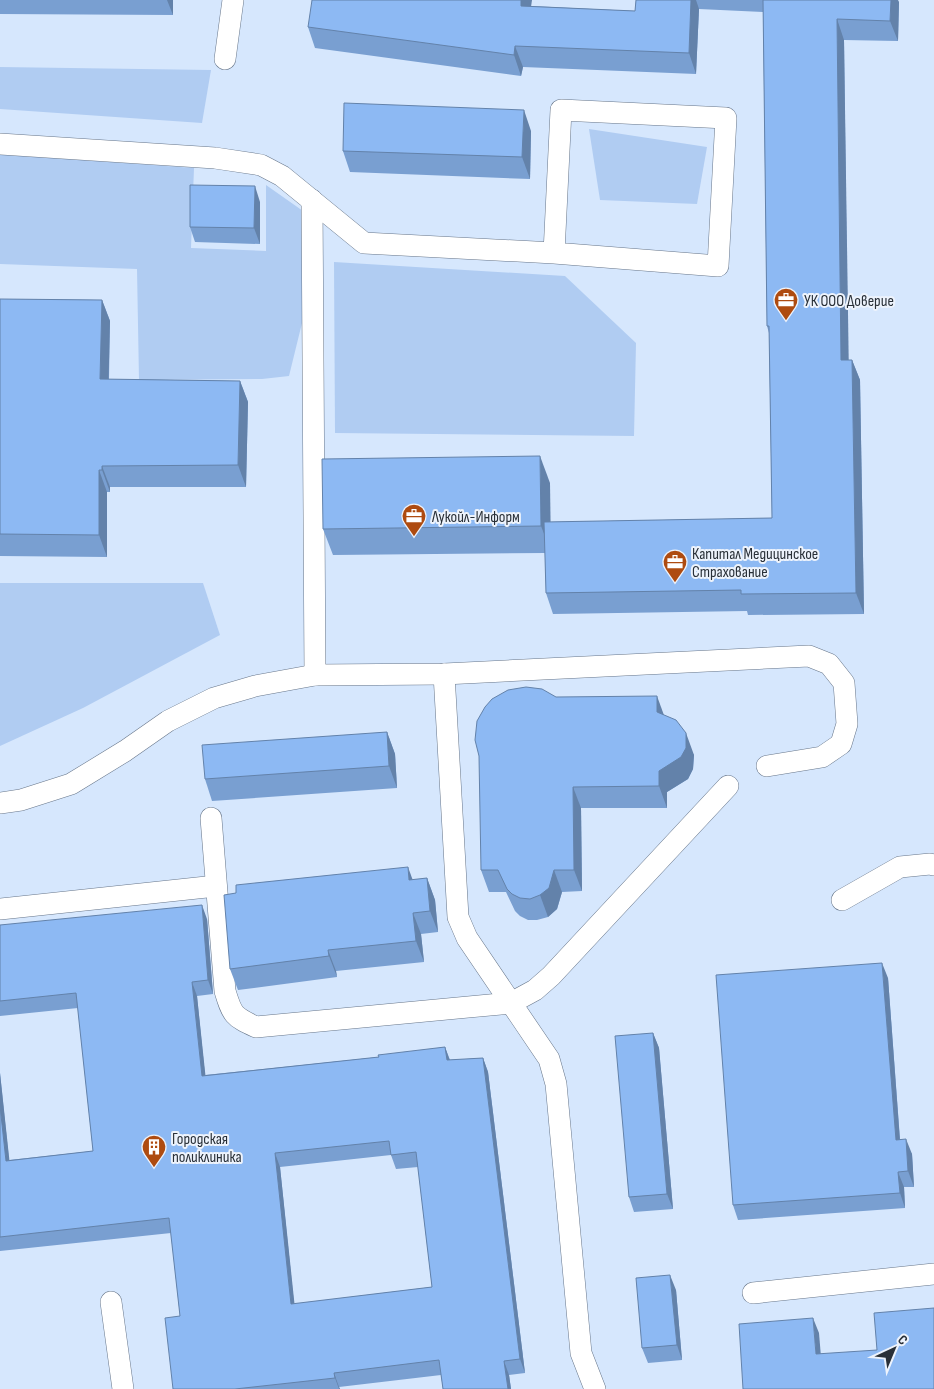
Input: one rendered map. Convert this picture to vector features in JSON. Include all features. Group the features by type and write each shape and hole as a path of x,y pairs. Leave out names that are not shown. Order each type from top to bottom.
{"lane":[{"path":"225,59 233,0"},
{"path":"0,144 215,158 261,165 282,176 364,242 554,253 718,266 726,118 561,110 554,253"},
{"path":"312,200 315,675"},
{"path":"0,803 21,800 71,784 125,751 168,721 214,698 255,686 315,675 444,674 809,656 829,664 844,683 847,724 840,744 822,757 768,766"},
{"path":"444,674 458,918 467,938 548,1058 556,1084 581,1353 596,1389"},
{"path":"211,818 224,991 230,1008 237,1018 256,1027 511,1004 535,990 551,976 728,786"},
{"path":"842,900 900,867 934,865"},
{"path":"0,909 216,886"},
{"path":"753,1293 934,1274"},
{"path":"111,1302 123,1389"}],"shaded area":[{"path":"0,67 211,70 202,123 0,109"},
{"path":"589,129 707,147 697,204 600,200"},
{"path":"0,154 194,168 191,248 266,251 266,185 303,211 302,323 289,376 262,379 139,380 137,269 0,264"},
{"path":"334,262 565,276 636,343 634,436 335,433"},
{"path":"0,583 203,583 220,635 83,708 0,746"}],"building":[{"path":"312,0 521,0 521,6 635,11 636,0 691,0 689,53 515,46 514,55 308,27"},
{"path":"763,0 891,0 890,21 837,19 841,360 852,360 856,593 741,594 741,590 546,593 544,522 772,518 769,326 767,326"},
{"path":"344,103 524,110 522,157 343,151"},
{"path":"190,185 255,186 254,228 190,227"},
{"path":"0,299 102,300 100,379 240,381 238,465 102,466 102,470 99,470 99,535 0,534"},
{"path":"540,456 541,526 323,529 322,459"},
{"path":"526,687 542,689 556,697 657,696 657,712 676,720 686,733 686,748 681,757 659,771 659,786 573,787 574,870 554,870 549,888 540,895 530,899 520,898 512,894 507,889 498,870 481,870 479,756 475,740 477,721 492,699 508,690"},
{"path":"387,732 389,766 205,779 202,745"},
{"path":"408,867 409,880 427,878 430,911 413,913 416,941 328,950 329,956 230,969 224,895 236,893 236,885"},
{"path":"202,905 208,980 192,982 202,1076 379,1057 378,1055 445,1047 447,1060 483,1058 520,1359 504,1361 508,1389 443,1389 439,1360 334,1373 335,1378 235,1389 173,1389 165,1318 180,1316 169,1218 0,1237 0,1106 6,1161 93,1151 76,993 0,1001 0,925","holes":["389,1141 391,1155 416,1152 432,1287 291,1304 275,1153"]},
{"path":"882,963 896,1140 906,1139 908,1171 898,1172 900,1193 733,1205 716,975"},
{"path":"653,1033 667,1194 629,1197 615,1036"},
{"path":"670,1275 677,1345 642,1348 636,1278"},
{"path":"934,1308 934,1389 743,1389 739,1324 813,1318 816,1354 877,1350 874,1313"}],"place":[{"name":"УК ООО Доверие","path":"786,321"},
{"name":"Лукойл-Информ","path":"414,537"},
{"name":"Капитал Медицинское Страхование","path":"675,583"},
{"name":"Городская поликлиника","path":"154,1168"}]}
